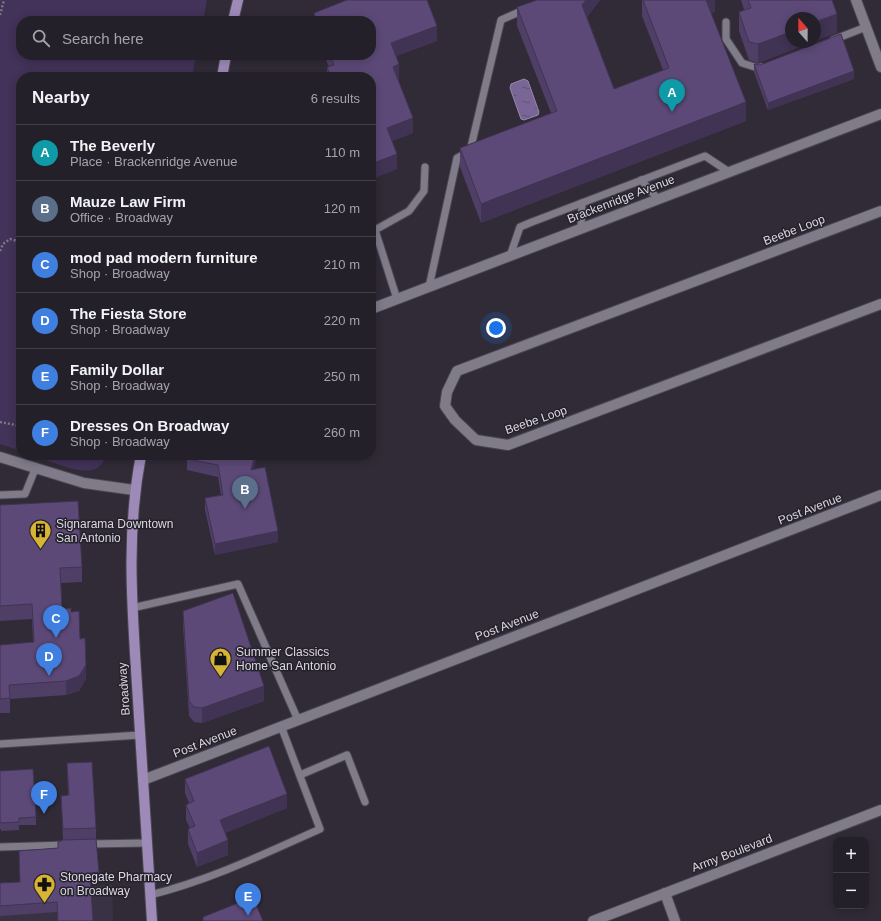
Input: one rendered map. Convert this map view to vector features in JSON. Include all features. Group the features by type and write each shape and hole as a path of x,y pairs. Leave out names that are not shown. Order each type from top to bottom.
{"main road":[{"path":"235,16 238,0"},
{"path":"223,72 225,60"},
{"name":"Broadway","path":"140,460 134,490 130,544 132,608 152,921"}],"street":[{"path":"856,0 881,67"},
{"name":"Brackenridge Avenue","path":"376,307 881,114"},
{"name":"Beebe Loop","path":"881,211 457,371 447,392 445,406 455,420 476,440 508,445 881,304"},
{"path":"0,457 84,483 134,490"},
{"name":"Post Avenue","path":"143,780 881,495"},
{"name":"Army Boulevard","path":"593,921 881,810"},
{"path":"665,893 675,921"}],"lane":[{"path":"429,287 457,158 470,151 501,20 533,6"},
{"path":"726,22 726,39 742,63 758,68 769,64"},
{"path":"824,44 866,27"},
{"path":"510,256 520,227 582,202 704,156 729,172"},
{"path":"376,228 409,211 424,191 425,167"},
{"path":"641,180 658,199"},
{"path":"581,229 582,202"},
{"path":"376,239 397,299"},
{"path":"0,495 25,494 36,467"},
{"path":"132,608 238,584 298,720"},
{"path":"150,895 188,885 246,862 320,829 281,726"},
{"path":"0,744 140,735"},
{"path":"300,775 347,755 365,802"},
{"path":"0,847 147,843"}],"path":[{"path":"0,15 4,0"},
{"path":"0,251 3,244 10,239 16,241"},
{"path":"0,422 16,425"}],"shaded area":[{"path":"0,0 207,0 204,16 16,16 16,60 195,60 193,72 16,72 16,449 0,444"},
{"path":"46,460 104,460 97,468 91,470 65,467"},
{"name":"Stonegate Pharmacy on Broadway","path":"112,885 113,921 0,921 0,892"}],"water":[{"path":"524,79 528,81 539,112 538,115 524,120 521,119 510,88 511,84"}],"building":[{"path":"347,0 427,0 437,26 391,43 399,64 393,67 413,118 387,128 397,154 376,162 376,72 329,72 327,67 334,65 332,60 376,60 376,16 315,16 314,13"},
{"path":"537,0 586,0 582,5 614,89 669,68 643,0 706,0 746,102 481,204 460,148 557,111 517,7"},
{"path":"748,0 832,0 837,14 821,20 821,12 785,12 785,34 758,44 749,42 739,12 751,8"},
{"path":"841,34 854,71 768,103 754,64 760,65 804,48 821,48 821,42"},
{"path":"192,460 254,460 251,470 265,467 278,531 215,544 205,498 223,495 218,465"},
{"path":"78,501 82,567 60,568 62,609 71,608 71,612 79,611 80,639 85,638 86,665 79,676 66,681 9,685 10,698 0,699 0,645 34,642 32,604 0,606 0,505"},
{"name":"Summer Classics Home San Antonio","path":"233,593 264,686 202,708 194,707 189,701 183,611"},
{"path":"269,746 287,794 220,820 228,840 197,853 188,829 195,826 186,805 194,801 185,779"},
{"path":"92,762 96,828 63,829 61,796 69,795 67,763"},
{"path":"33,769 36,817 19,818 19,822 1,823 0,771"},
{"path":"96,839 99,872 90,873 93,921 58,921 57,902 0,906 0,883 20,882 19,851 58,848 58,842 63,840"},
{"path":"253,897 263,921 203,921 203,917"}],"place":[{"name":"The Beverly","path":"672,112"},
{"name":"Mauze Law Firm","path":"245,509"},
{"name":"Signarama Downtown San Antonio","path":"40,550"},
{"name":"mod pad modern furniture","path":"56,638"},
{"name":"The Fiesta Store","path":"49,676"},
{"name":"Summer Classics Home San Antonio","path":"221,678"},
{"name":"Dresses On Broadway","path":"44,814"},
{"name":"Stonegate Pharmacy on Broadway","path":"45,904"},
{"name":"Family Dollar","path":"248,916"}]}
